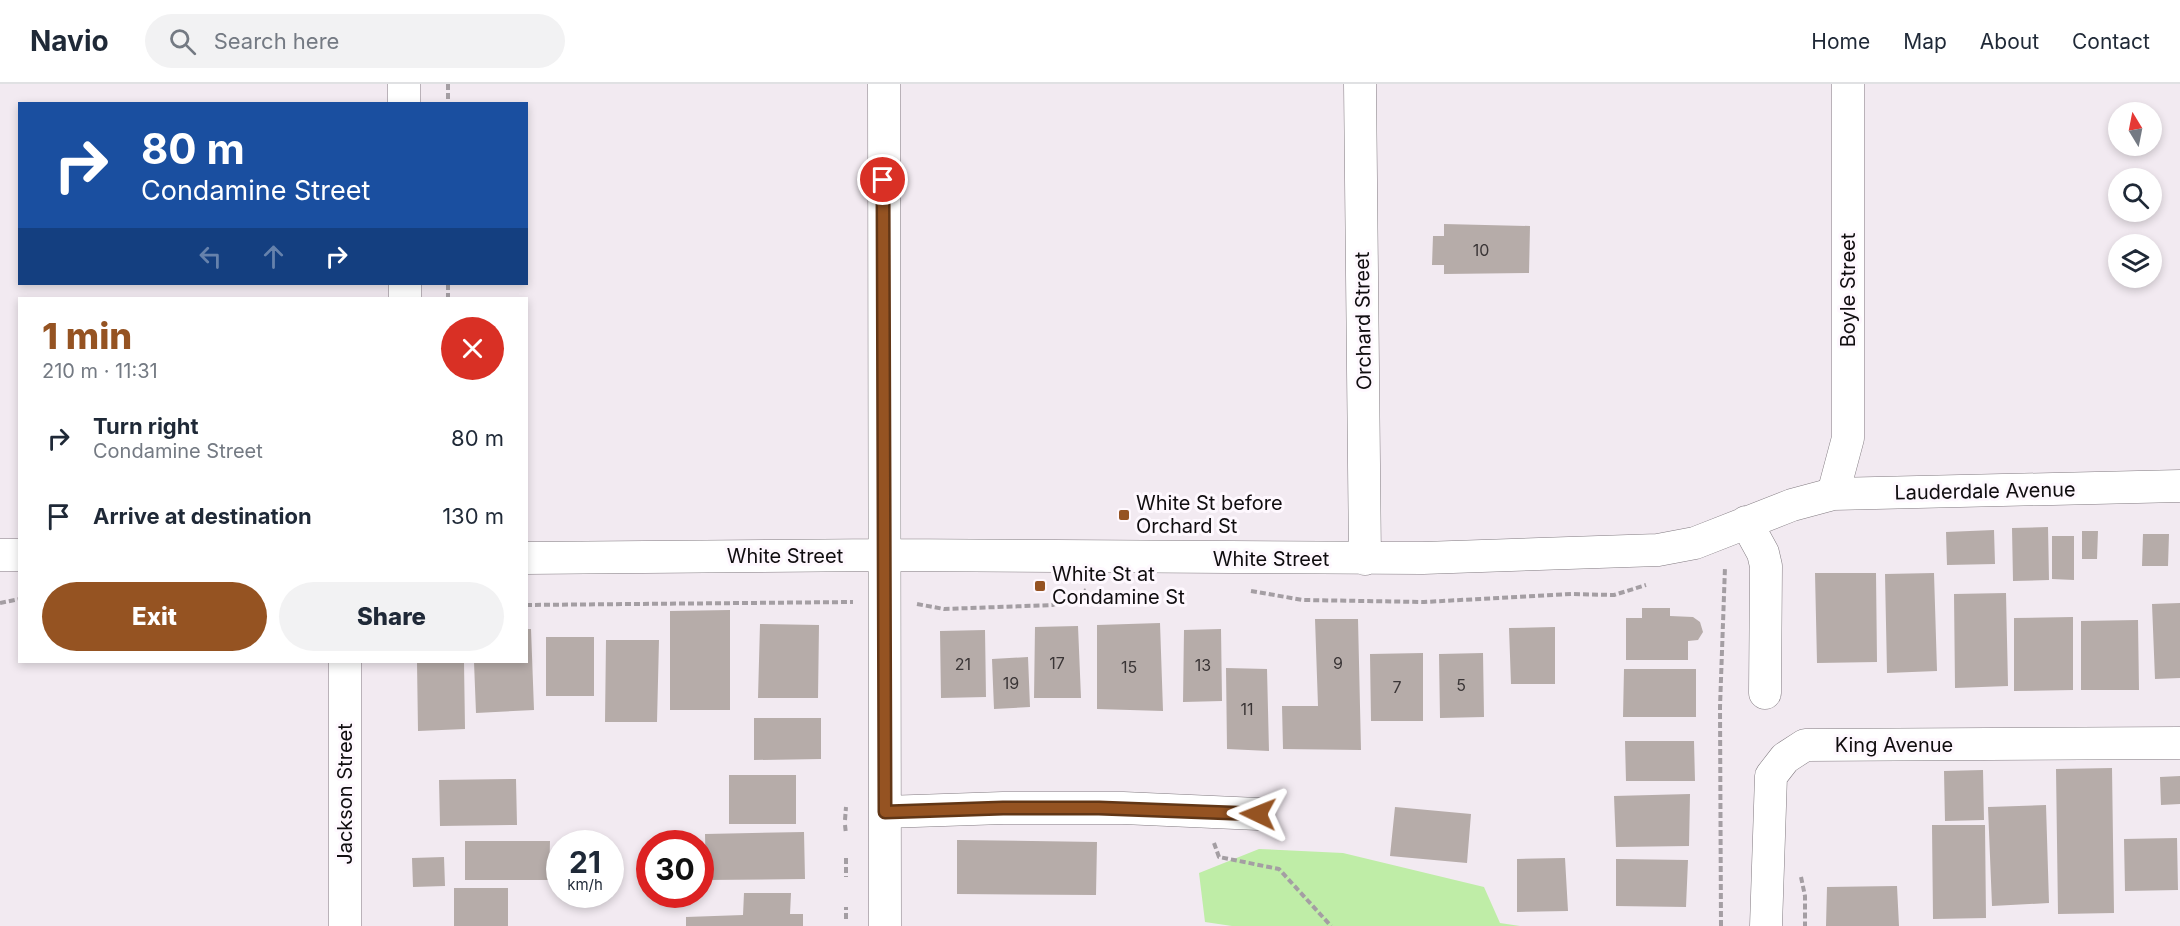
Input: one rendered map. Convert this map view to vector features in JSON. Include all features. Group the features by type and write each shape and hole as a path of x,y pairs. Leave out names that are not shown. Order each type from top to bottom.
{"street":[{"path":"404,84 404,102"},
{"path":"884,84 885,926"},
{"name":"Orchard Street","path":"1360,84 1365,558"},
{"name":"Boyle Street","path":"1833,494 1848,438 1848,84"},
{"name":"Lauderdale Avenue","path":"1792,505 1833,494 2180,486"},
{"name":"White Street","path":"528,558 884,555 1423,558 1658,550 1695,543 1792,505"},
{"path":"1746,522 1763,553 1766,566 1765,693"},
{"path":"0,555 18,555"},
{"name":"Jackson Street","path":"345,663 345,926"},
{"name":"King Avenue","path":"1766,926 1772,776 1785,758 1804,745 2180,743"},
{"path":"885,812 1003,808 1123,808 1258,814"}],"path":[{"path":"448,84 448,102"},
{"path":"1716,570 1736,564"},
{"path":"1721,926 1720,707 1725,567"},
{"path":"1243,589 1303,600 1424,602 1571,594 1614,595 1650,584"},
{"path":"911,602 944,609 1053,605 1088,588"},
{"path":"0,603 18,599"},
{"path":"528,606 860,602"},
{"path":"846,807 846,834"},
{"path":"1201,812 1219,857 1279,869 1331,926"},
{"path":"846,858 846,877"},
{"path":"1800,868 1805,896 1805,926"},
{"path":"846,907 846,919"}],"green space":[{"path":"1259,849 1343,853 1484,887 1500,923 1520,926 1232,926 1205,922 1199,873"}],"building":[{"path":"1444,224 1530,226 1529,273 1444,274 1444,265 1432,265 1433,236 1444,236"},
{"path":"2048,527 2049,580 2013,581 2012,528"},
{"path":"1994,530 1995,564 1947,565 1946,532"},
{"path":"2082,531 2098,531 2097,559 2082,559"},
{"path":"2143,534 2169,534 2168,566 2142,566"},
{"path":"2052,536 2074,536 2074,580 2052,579"},
{"path":"1815,573 1876,573 1877,662 1817,663"},
{"path":"1934,573 1937,671 1887,673 1885,574"},
{"path":"2006,593 2008,686 1955,688 1954,594"},
{"path":"2180,603 2180,678 2155,679 2152,604"},
{"path":"1642,608 1670,608 1670,616 1693,617 1700,622 1703,632 1698,640 1688,641 1688,660 1626,660 1626,618 1642,618"},
{"path":"730,610 730,710 670,710 670,611"},
{"path":"2073,617 2073,690 2014,691 2014,618"},
{"path":"1315,619 1358,619 1361,750 1283,749 1282,706 1318,706"},
{"path":"2138,620 2139,690 2081,690 2081,621"},
{"path":"1160,623 1163,711 1097,709 1097,625"},
{"path":"760,624 819,625 818,698 758,698"},
{"path":"1078,626 1081,698 1034,698 1035,627"},
{"path":"1555,627 1555,684 1511,684 1509,628"},
{"path":"528,629 531,629 534,710 476,713 474,663 528,663"},
{"path":"1221,629 1222,701 1183,702 1184,630"},
{"path":"985,630 986,697 941,698 940,631"},
{"path":"546,637 594,637 594,696 546,696"},
{"path":"606,640 659,640 657,722 605,722"},
{"path":"1423,653 1423,721 1371,721 1370,654"},
{"path":"1483,653 1484,717 1440,718 1439,654"},
{"path":"1028,657 1030,707 994,709 992,659"},
{"path":"417,663 464,663 465,729 418,731"},
{"path":"1226,668 1267,669 1269,751 1227,749"},
{"path":"1624,669 1696,669 1696,717 1623,717"},
{"path":"754,718 821,718 821,759 754,760"},
{"path":"1625,741 1694,741 1695,781 1626,781"},
{"path":"2112,768 2114,913 2058,914 2056,769"},
{"path":"1983,770 1984,820 1945,821 1944,771"},
{"path":"729,775 796,775 796,824 729,824"},
{"path":"2180,776 2180,804 2161,805 2160,777"},
{"path":"516,779 517,825 440,826 439,780"},
{"path":"1690,794 1689,846 1616,847 1614,796"},
{"path":"2046,805 2049,903 1992,906 1988,807"},
{"path":"1395,807 1471,814 1467,863 1390,856"},
{"path":"1932,825 1985,825 1986,918 1933,919"},
{"path":"804,832 805,879 714,880 714,834"},
{"path":"2177,838 2178,890 2125,891 2124,839"},
{"path":"957,840 1097,842 1096,895 957,894"},
{"path":"465,841 546,841 546,880 465,880"},
{"path":"444,857 445,886 413,887 412,858"},
{"path":"1565,858 1568,911 1517,912 1517,859"},
{"path":"1616,859 1688,860 1686,907 1616,906"},
{"path":"1897,886 1899,926 1826,926 1827,887"},
{"path":"454,888 508,888 508,926 454,926"},
{"path":"744,893 791,893 790,914 803,914 803,926 686,926 686,917 743,915"}],"place":[{"name":"White St before Orchard St","path":"1124,515"},
{"name":"White St at Condamine St","path":"1040,586"}],"route":[{"path":"883,180 885,812 1003,808 1123,808 1258,814"}]}
